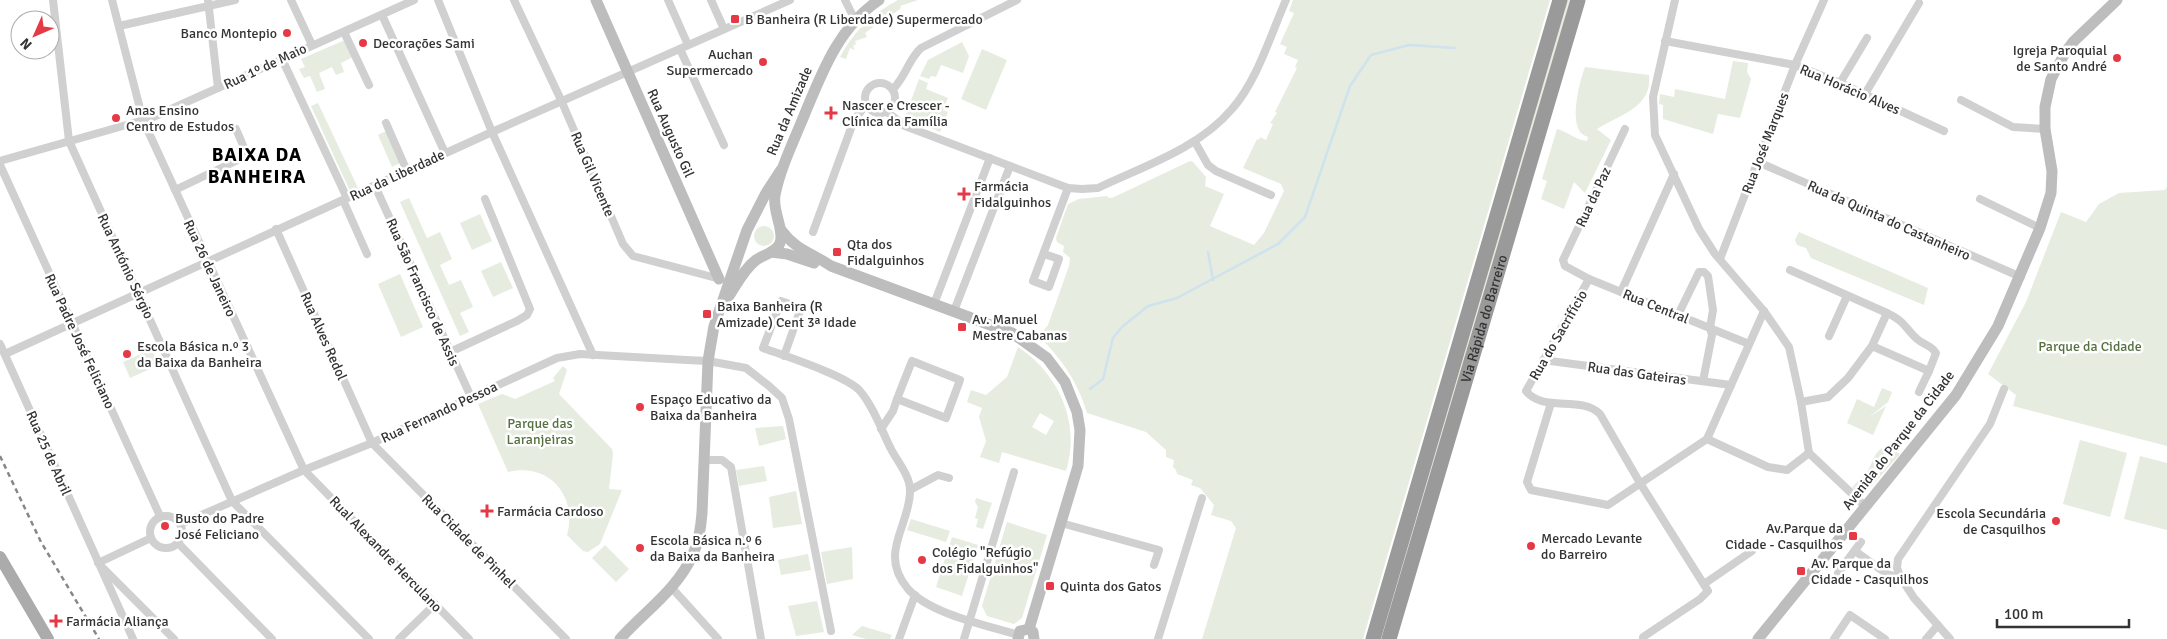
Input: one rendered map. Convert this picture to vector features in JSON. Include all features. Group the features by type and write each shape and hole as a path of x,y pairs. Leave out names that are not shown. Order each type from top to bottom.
{"highway":[{"name":"Via Rápida do Barreiro","path":"1373,639 1560,0"},
{"name":"Via Rápida do Barreiro","path":"1389,639 1578,0"}],"main road":[{"path":"0,557 48,639"}],"street":[{"name":"Rua António Sérgio","path":"53,0 69,141 232,501"},
{"name":"Rua 26 de Janeiro","path":"112,0 143,120 304,470"},
{"path":"119,26 208,3 235,0"},
{"path":"291,0 312,45"},
{"name":"Rua 1º de Maio","path":"0,161 151,118 414,0"},
{"path":"438,0 492,132 593,355"},
{"name":"Rua Gil Vicente","path":"514,0 562,100 623,244 633,256 724,280"},
{"name":"Rua Augusto Gil","path":"596,0 724,280"},
{"path":"668,0 688,45"},
{"path":"711,0 724,29"},
{"path":"845,0 855,20"},
{"name":"Rua da Amizade","path":"721,309 724,280 766,193 781,170 825,65 855,20 879,0"},
{"path":"893,89 902,80 911,59 921,48 1017,0"},
{"path":"886,112 905,126 1068,188 1098,188 1195,142 1233,109 1245,91 1286,0"},
{"path":"1675,0 1653,97 1655,135 1699,229 1720,259 1764,311 1789,347 1801,402 1809,453 1865,506"},
{"name":"Rua José Marques","path":"1720,259 1795,65 1824,0"},
{"name":"Avenida do Parque da Cidade","path":"1758,639 1956,395 1998,326 2021,277 2040,228 2050,193 2052,171 2045,129 2046,107 2051,80 2064,53 2082,32 2117,0"},
{"name":"Rua da Liberdade","path":"5,354 206,260 785,1"},
{"path":"208,3 218,88"},
{"path":"1865,94 1919,3"},
{"path":"382,15 445,153"},
{"path":"344,32 369,85"},
{"path":"1840,83 1868,38"},
{"name":"Rua Horácio Alves","path":"1666,41 1795,65 1865,94 1944,131"},
{"path":"680,49 724,145"},
{"path":"282,59 345,199 367,254"},
{"path":"874,83 888,84 893,89 895,102 892,108 886,112 875,113 866,105 864,99 865,92 874,83"},
{"path":"1961,100 2013,127 2045,129"},
{"path":"812,232 854,120 866,105"},
{"path":"386,123 407,171"},
{"name":"Rua da Paz","path":"1565,266 1563,260 1626,128"},
{"path":"175,190 240,160 244,156 245,150 236,129"},
{"path":"1195,142 1208,165 1272,195"},
{"path":"934,304 990,158"},
{"name":"Rua da Quinta do Castanheiro","path":"1758,162 2021,277"},
{"name":"Rua Padre José Feliciano","path":"0,165 160,516"},
{"path":"954,312 1010,166"},
{"name":"Rua da Amizade","path":"621,638 671,587 686,568 694,553 700,535 705,460 708,361 711,337 721,309 747,268 756,259 769,253 780,243 779,228 774,208 781,170"},
{"path":"1621,292 1674,174"},
{"name":"Rua São Francisco de Assis","path":"375,186 471,397"},
{"path":"1044,254 1068,188"},
{"path":"1980,199 2040,228"},
{"path":"450,352 517,322 526,316 530,309 485,200"},
{"path":"784,356 801,308 781,301 763,348 854,385 881,429 909,482 910,490 894,552 898,573 915,595 937,609 1018,637 1022,630 1032,634 1061,522 1078,466 1080,449 1077,412 1065,382 1047,358 1020,338 831,266 788,254 758,253 751,249 748,230 762,218 772,220 795,246 813,254 831,266"},
{"name":"Rua Alves Redol","path":"276,229 372,443"},
{"name":"Rua Central","path":"1565,266 1589,279 1750,344"},
{"path":"1790,270 1902,321 1919,340 1931,346 1936,353 1919,392"},
{"path":"1678,315 1699,272 1704,272 1708,276 1713,310 1710,328 1712,335 1703,381"},
{"name":"Rua do Sacrifício","path":"1550,402 1531,398 1526,391 1589,279"},
{"path":"1829,336 1847,296"},
{"path":"1643,639 1643,636 1700,599 1708,591 1640,483 1600,414 1592,407 1550,402 1527,482 1531,490 1608,504 1640,483 1707,439 1764,311"},
{"path":"1801,402 1828,396 1848,378 1872,346 1886,313"},
{"name":"Rua 25 de Abril","path":"0,344 133,639"},
{"path":"1872,346 1929,371"},
{"name":"Rua Fernando Pessoa","path":"181,524 304,470 372,443 557,358 574,355 593,355 708,361 746,368 782,398 789,419 831,631"},
{"name":"Rua das Gateiras","path":"1543,360 1731,385"},
{"path":"881,429 893,411 897,399 912,361 960,380 946,418 897,399"},
{"path":"1950,639 1900,578 1897,568 1898,558 1990,424 2004,389"},
{"path":"1707,439 1768,467 1787,470 1809,453"},
{"name":"Rua Cidade de Pinhel","path":"372,443 566,639"},
{"path":"705,460 722,460 731,467 761,639"},
{"name":"Rual Alexandre Herculano","path":"304,470 469,639"},
{"path":"964,639 1014,472"},
{"path":"910,490 938,475 949,478"},
{"path":"1158,639 1202,498"},
{"path":"232,501 369,639"},
{"path":"160,516 170,516 181,524 182,534 178,543 174,546 163,548 158,546 151,538 150,528 160,516"},
{"path":"1061,522 1159,550 1154,566"},
{"path":"151,538 98,563 174,639"},
{"path":"1838,573 1861,542"},
{"path":"178,543 272,639"},
{"path":"1704,584 1752,551"},
{"path":"1855,551 1887,574 1900,578"},
{"path":"671,587 718,639"},
{"path":"899,639 915,595"},
{"path":"399,639 435,604"},
{"path":"1834,639 1850,615 1884,639"},
{"path":"1926,639 1938,625"}],"green space":[{"path":"898,0 918,0 900,6 901,8 893,14 894,17 873,25 865,33 867,37 855,41 856,44 853,46 855,50 850,48 846,59 840,57 851,39 864,24"},
{"path":"1293,0 1550,0 1363,639 1202,639 1236,528 1231,521 1211,515 1214,505 1200,488 1191,485 1193,480 1177,474 1173,467 1174,460 1166,457 1166,450 1146,432 1087,413 1074,382 1057,356 1042,339 1042,333 1048,325 1069,266 1070,258 1063,252 1064,246 1057,242 1056,238 1068,204 1079,199 1107,196 1112,198 1190,161 1206,177 1205,186 1224,194 1210,226 1254,245 1264,233 1284,191 1281,184 1243,168 1257,139 1259,140 1260,137 1266,140 1273,124 1270,123 1277,113 1275,112 1297,68 1295,67 1298,60 1284,54 1287,47 1280,44 1294,13 1289,11"},
{"path":"1565,0 1571,0 1383,639 1378,639"},
{"path":"345,40 353,57 341,63 344,72 336,75 332,67 319,73 325,89 317,92 310,76 304,78 299,69 305,67 301,59"},
{"path":"962,42 969,56 963,73 941,65 936,77 931,76 929,79 920,76 928,60"},
{"path":"982,49 1007,60 986,110 961,99"},
{"path":"1733,61 1748,63 1747,72 1751,79 1740,118 1718,114 1713,134 1663,119 1663,105 1659,104 1660,94 1674,97 1675,89 1725,99"},
{"path":"1585,67 1649,75 1649,86 1646,95 1640,103 1597,129 1611,140 1585,193 1574,182 1564,209 1541,199 1547,181 1542,179 1557,129 1587,141 1588,137 1581,133 1576,119 1578,91"},
{"path":"919,79 928,83 926,89 948,98 943,110 948,112 940,132 905,117"},
{"path":"318,103 358,188 350,191 311,106"},
{"path":"386,131 400,163 392,167 378,135"},
{"name":"Parque da Cidade","path":"2167,187 2167,446 2013,406 2016,395 1988,374 2026,302 2061,212 2086,222 2099,204 2119,193 2165,190"},
{"path":"409,198 427,238 440,232 452,259 440,265 449,285 461,280 473,307 460,313 469,332 460,336 400,202"},
{"path":"480,214 492,241 472,250 460,223"},
{"path":"764,226 771,229 774,236 771,243 764,246 757,243 754,236 757,229"},
{"path":"1799,232 1928,288 1924,305 1811,258 1806,248 1797,245 1795,240"},
{"path":"501,262 513,288 493,297 481,271"},
{"path":"400,274 423,327 401,337 378,284"},
{"path":"1018,347 1045,371 1055,385 1063,401 1071,435 1066,471 1002,452 999,463 980,457 986,441 979,417 982,408 967,402 971,390 986,395 1007,377","holes":["1040,413 1054,421 1046,435 1032,427"]},
{"path":"152,349 159,365 130,378 123,362"},
{"name":"Parque das Laranjeiras","path":"563,366 567,370 559,394 612,449 609,489 622,490 600,544 588,552 583,551 567,535 568,507 564,495 557,485 548,477 536,472 523,470 508,472 478,404 502,394 515,399 555,381 553,378"},
{"path":"1941,376 1953,380 1937,402 1930,399"},
{"path":"1882,388 1892,392 1888,402 1868,418 1886,406 1873,435 1847,423 1857,399 1874,407"},
{"path":"783,426 786,439 759,446 755,428"},
{"path":"2080,440 2127,453 2110,517 2063,504"},
{"path":"1882,448 1891,449 1900,454 1868,490 1859,491 1852,488 1866,473 1876,454"},
{"path":"2140,456 2167,463 2167,530 2124,519"},
{"path":"764,466 767,481 739,486 736,470"},
{"path":"796,491 802,524 773,528 769,497"},
{"path":"976,498 992,503 983,529 976,527 978,519 975,518 978,507 975,502"},
{"path":"911,519 950,531 946,542 907,530"},
{"path":"1007,522 1047,535 1022,618 1014,624 987,616 982,606"},
{"path":"952,537 978,545 962,596 936,587"},
{"path":"605,545 629,569 616,582 592,558"},
{"path":"852,547 853,579 827,584 821,552"},
{"path":"808,554 811,570 781,575 778,560"},
{"path":"817,601 824,632 796,636 788,606"},
{"path":"862,626 892,635 890,639 866,639 852,635"}],"waterway":[{"path":"1090,389 1103,379 1113,338 1122,327 1148,306 1177,298 1278,244 1305,217 1350,86 1371,55 1409,45 1455,48"},
{"path":"1208,252 1213,280"}],"railway":[{"path":"0,456 41,542 99,639"}],"place":[{"name":"B Banheira (R Liberdade) Supermercado","path":"735,19"},
{"name":"Banco Montepio","path":"287,33"},
{"name":"Decorações Sami","path":"363,43"},
{"name":"Igreja Paroquial de Santo André","path":"2117,58"},
{"name":"Auchan Supermercado","path":"763,62"},
{"name":"Nascer e Crescer - Clínica da Família","path":"831,113"},
{"name":"Anas Ensino Centro de Estudos","path":"116,118"},
{"name":"Farmácia Fidalguinhos","path":"964,194"},
{"name":"Qta dos Fidalguinhos","path":"837,252"},
{"name":"Baixa Banheira (R Amizade) Cent 3ª Idade","path":"707,314"},
{"name":"Av. Manuel Mestre Cabanas","path":"962,327"},
{"name":"Escola Básica n.º 3 da Baixa da Banheira","path":"127,354"},
{"name":"Espaço Educativo da Baixa da Banheira","path":"640,407"},
{"name":"Farmácia Cardoso","path":"487,511"},
{"name":"Escola Secundária de Casquilhos","path":"2056,521"},
{"name":"Busto do Padre José Feliciano","path":"165,526"},
{"name":"Av.Parque da Cidade - Casquilhos","path":"1853,536"},
{"name":"Mercado Levante do Barreiro","path":"1531,546"},
{"name":"Escola Básica n.º 6 da Baixa da Banheira","path":"640,548"},
{"name":"Colégio \"Refúgio dos Fidalguinhos\"","path":"922,560"},
{"name":"Av. Parque da Cidade - Casquilhos","path":"1801,571"},
{"name":"Quinta dos Gatos","path":"1050,586"},
{"name":"Farmácia Aliança","path":"56,621"}],"district":[{"name":"BAIXA DA BANHEIRA","path":"257,165"}]}
